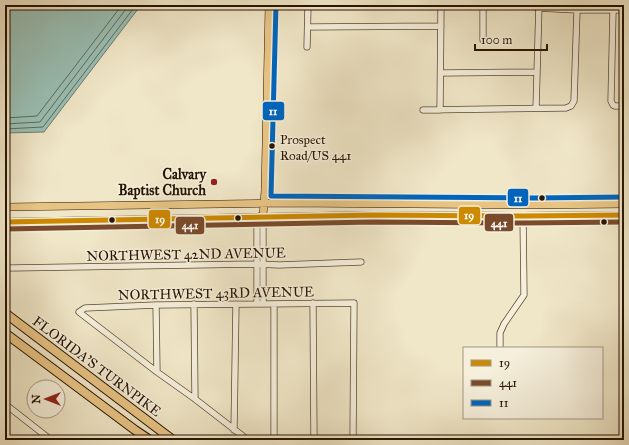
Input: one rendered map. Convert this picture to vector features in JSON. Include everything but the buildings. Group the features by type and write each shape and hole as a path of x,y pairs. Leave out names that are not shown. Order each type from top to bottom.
{"highway":[{"name":"FLORIDA'S TURNPIKE","path":"5,313 173,440"},
{"name":"FLORIDA'S TURNPIKE","path":"5,333 150,440"},
{"path":"135,430 142,440"}],"main road":[{"path":"261,216 264,203 269,5"},
{"path":"5,208 264,203 534,205 624,204"},
{"path":"405,215 420,208 422,204"},
{"path":"523,216 527,208 534,205"},
{"path":"5,222 261,216 624,215"}],"street":[{"path":"307,47 308,5"},
{"path":"440,110 441,5"},
{"path":"483,5 483,40"},
{"path":"532,5 577,10 624,10"},
{"path":"536,108 539,6"},
{"path":"423,110 566,108 571,106 574,101 577,10"},
{"path":"613,10 611,101 615,106 624,106"},
{"path":"308,27 441,26"},
{"path":"441,73 537,72"},
{"path":"260,304 260,264 257,222 261,216"},
{"path":"500,347 500,333 504,324 524,295 523,216"},
{"name":"NORTHWEST 42ND AVENUE","path":"10,268 260,264 278,265 362,262"},
{"path":"313,303 314,440"},
{"name":"NORTHWEST 43RD AVENUE","path":"157,372 79,312 85,308 156,305 354,303 353,440"},
{"path":"194,304 195,399"},
{"path":"234,430 236,304"},
{"path":"274,304 274,440"},
{"path":"156,305 157,372 248,440"},
{"path":"5,404 52,440"}],"water":[{"path":"5,5 141,5 44,132 5,133"}],"transit line":[{"name":"11","path":"276,5 271,196 534,198 624,197"},
{"name":"19","path":"5,222 373,215 624,215"},
{"name":"441","path":"5,229 373,222 624,222"}],"place":[{"name":"Prospect Road/US 441","path":"272,146"},
{"name":"Calvary Baptist Church","path":"214,182"}]}
